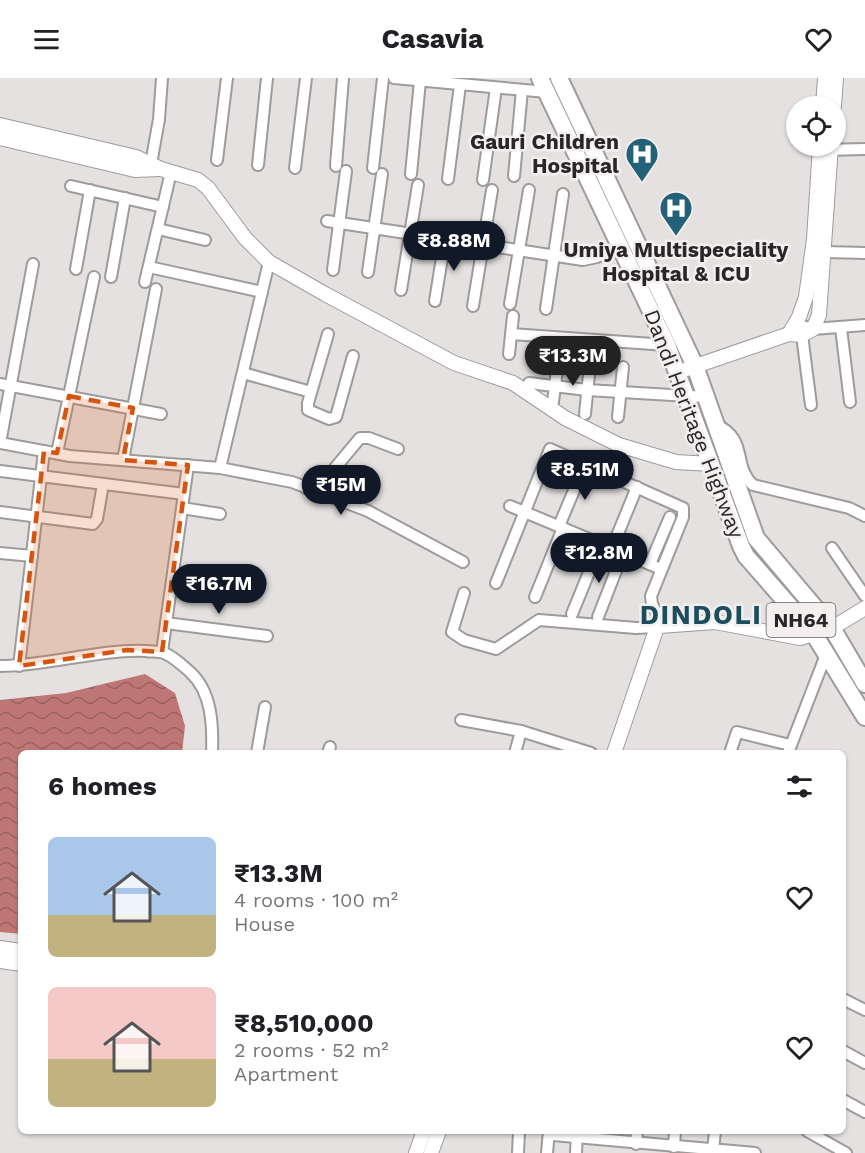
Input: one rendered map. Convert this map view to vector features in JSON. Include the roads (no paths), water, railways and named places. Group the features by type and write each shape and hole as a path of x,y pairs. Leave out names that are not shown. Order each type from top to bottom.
{"main road":[{"name":"Dandi Heritage Highway","path":"559,78 695,366 715,424 734,527 746,556 814,634 865,717"},
{"name":"Dandi Heritage Highway","path":"543,85 667,345 711,464 728,488 756,538 832,628"},
{"name":"NH64","path":"832,628 865,684"}],"street":[{"path":"145,282 163,207 166,170 159,119 162,78"},
{"path":"217,160 227,78"},
{"path":"258,165 267,78"},
{"path":"295,168 306,78"},
{"path":"336,166 344,78"},
{"path":"368,272 374,228 383,78"},
{"path":"394,78 522,90 543,85"},
{"path":"824,96 825,78"},
{"path":"835,96 836,78"},
{"path":"411,174 424,80"},
{"path":"448,179 464,83"},
{"path":"483,180 496,88"},
{"path":"514,176 522,90"},
{"path":"0,125 136,157 198,180 208,188 268,267 325,294 454,363 513,383 565,418 619,445 685,463 711,464"},
{"path":"0,138 135,170 166,170"},
{"path":"846,148 865,149"},
{"path":"811,405 800,331 825,156"},
{"path":"677,373 800,331 818,320 825,252 826,156"},
{"path":"333,270 346,171"},
{"path":"401,290 418,185"},
{"path":"71,186 163,207"},
{"path":"76,269 90,190"},
{"path":"473,306 492,190"},
{"path":"510,304 529,190"},
{"path":"546,309 563,194"},
{"path":"111,278 125,198"},
{"path":"327,220 589,260 621,247"},
{"path":"158,229 205,240"},
{"path":"435,301 445,239"},
{"path":"825,252 865,253"},
{"path":"33,264 5,385 0,442 57,453 220,468 292,482 368,511 463,562"},
{"path":"149,267 263,291"},
{"path":"220,468 268,267"},
{"path":"57,453 94,277"},
{"path":"123,460 156,289"},
{"path":"509,354 513,316"},
{"path":"800,331 865,325"},
{"path":"841,328 850,402"},
{"path":"328,334 308,403 309,410 329,419 334,418 353,356"},
{"path":"511,334 667,345"},
{"path":"553,402 558,362"},
{"path":"585,414 590,364"},
{"path":"618,417 623,367"},
{"path":"243,373 311,392"},
{"path":"529,383 587,390 706,397"},
{"path":"5,385 161,414"},
{"path":"715,424 728,430 733,436 750,483 849,508 865,516"},
{"path":"306,488 330,474 360,438 369,438 398,449"},
{"path":"496,583 550,449 679,505 684,512 652,591 651,600 660,626 615,750"},
{"path":"19,666 44,451"},
{"path":"535,597 585,464"},
{"path":"162,652 188,465"},
{"path":"0,471 184,494"},
{"path":"0,512 95,523 103,484"},
{"path":"612,548 637,487"},
{"path":"510,506 662,569"},
{"path":"182,508 220,514"},
{"path":"650,564 670,517"},
{"path":"572,614 601,543"},
{"path":"832,548 865,596"},
{"path":"0,553 32,556"},
{"path":"598,617 623,553"},
{"path":"464,593 452,632 464,640 496,649 539,620 636,628 714,622 800,638 832,628 865,608"},
{"path":"166,623 267,636"},
{"path":"0,666 19,666 127,650 162,652 178,661 196,678 206,696 215,750"},
{"path":"731,750 737,732 789,749 827,652"},
{"path":"258,750 266,707"},
{"path":"461,720 521,731 581,750"},
{"path":"516,750 521,731"},
{"path":"0,948 18,951"},
{"path":"0,961 18,964"},
{"path":"846,1000 865,1010"},
{"path":"846,1053 865,1063"},
{"path":"846,1102 865,1112"},
{"path":"417,1153 423,1134"},
{"path":"431,1153 438,1134"},
{"path":"518,1153 519,1134"},
{"path":"547,1153 551,1134"},
{"path":"636,1144 637,1134"},
{"path":"674,1147 675,1134"},
{"path":"713,1150 715,1134"},
{"path":"812,1134 846,1153"},
{"path":"576,1153 577,1135 599,1136 619,1148 636,1144 659,1149 674,1147 699,1151 755,1153"}],"water":[{"path":"145,674 175,693 185,726 182,750 18,750 18,934 0,932 0,700 66,693"}],"place":[{"name":"Gauri Children Hospital","path":"642,183"},
{"name":"Umiya Multispeciality Hospital & ICU","path":"676,237"}],"district":[{"name":"DINDOLI","path":"701,615"}]}
